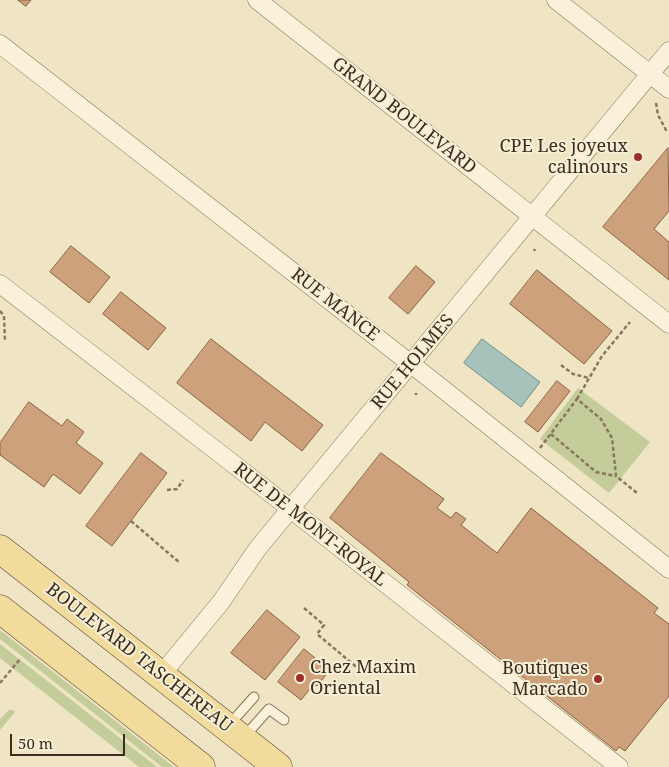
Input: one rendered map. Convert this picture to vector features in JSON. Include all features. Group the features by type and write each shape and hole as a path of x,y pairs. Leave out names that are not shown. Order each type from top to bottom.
{"main road":[{"name":"BOULEVARD TASCHEREAU","path":"0,549 278,767"},
{"path":"0,609 201,767"}],"street":[{"name":"GRAND BOULEVARD","path":"256,0 669,324"},
{"path":"556,0 669,89"},
{"name":"RUE MANCE","path":"0,44 411,364 669,569"},
{"name":"RUE HOLMES","path":"161,675 221,602 258,548 669,51"},
{"name":"RUE DE MONT-ROYAL","path":"0,284 620,767"}],"lane":[{"path":"235,733 254,697"},
{"path":"235,733 269,708 284,720"}],"path":[{"path":"656,102 658,115 667,132"},
{"path":"0,311 4,316 5,341"},
{"path":"540,449 577,400 602,356 630,322"},
{"path":"561,365 573,374 589,378"},
{"path":"577,400 601,419 612,438 616,476"},
{"path":"551,434 596,472 616,476 637,493"},
{"path":"167,490 177,489 183,480"},
{"path":"131,521 180,563"},
{"path":"304,608 324,625 317,634 360,670"},
{"path":"0,683 21,658"}],"green space":[{"path":"578,388 650,442 609,493 540,439"},
{"path":"0,630 174,767 162,767 0,639"},
{"path":"0,644 157,767 139,767 0,658"},
{"path":"9,710 15,712 0,730 0,719"}],"water":[{"path":"482,339 540,382 521,407 464,363"}],"building":[{"path":"18,0 31,0 26,6"},
{"name":"CPE Les joyeux calinours","path":"668,148 669,211 654,229 669,242 669,280 603,227"},
{"path":"71,246 110,277 89,303 50,272"},
{"path":"416,266 435,282 408,314 389,298"},
{"path":"537,270 612,331 584,364 510,304"},
{"path":"121,292 166,328 148,350 103,314"},
{"path":"211,339 323,425 302,451 265,422 251,441 177,383"},
{"path":"557,381 570,391 538,432 525,422"},
{"path":"29,402 62,426 67,419 84,432 76,443 103,463 80,494 53,474 44,487 0,455 0,443"},
{"path":"141,453 167,473 112,546 86,526"},
{"path":"381,453 444,499 437,508 451,518 456,512 466,519 461,525 497,553 531,508 658,608 654,613 669,624 669,696 625,751 619,747 616,751 407,585 409,582 330,518"},
{"path":"267,610 300,637 265,680 231,653"},
{"path":"304,649 330,670 317,686 314,684 301,700 278,682"}],"place":[{"name":"CPE Les joyeux calinours","path":"638,157"},
{"name":"Chez Maxim Oriental","path":"300,678"},
{"name":"Boutiques Marcado","path":"598,679"}]}
